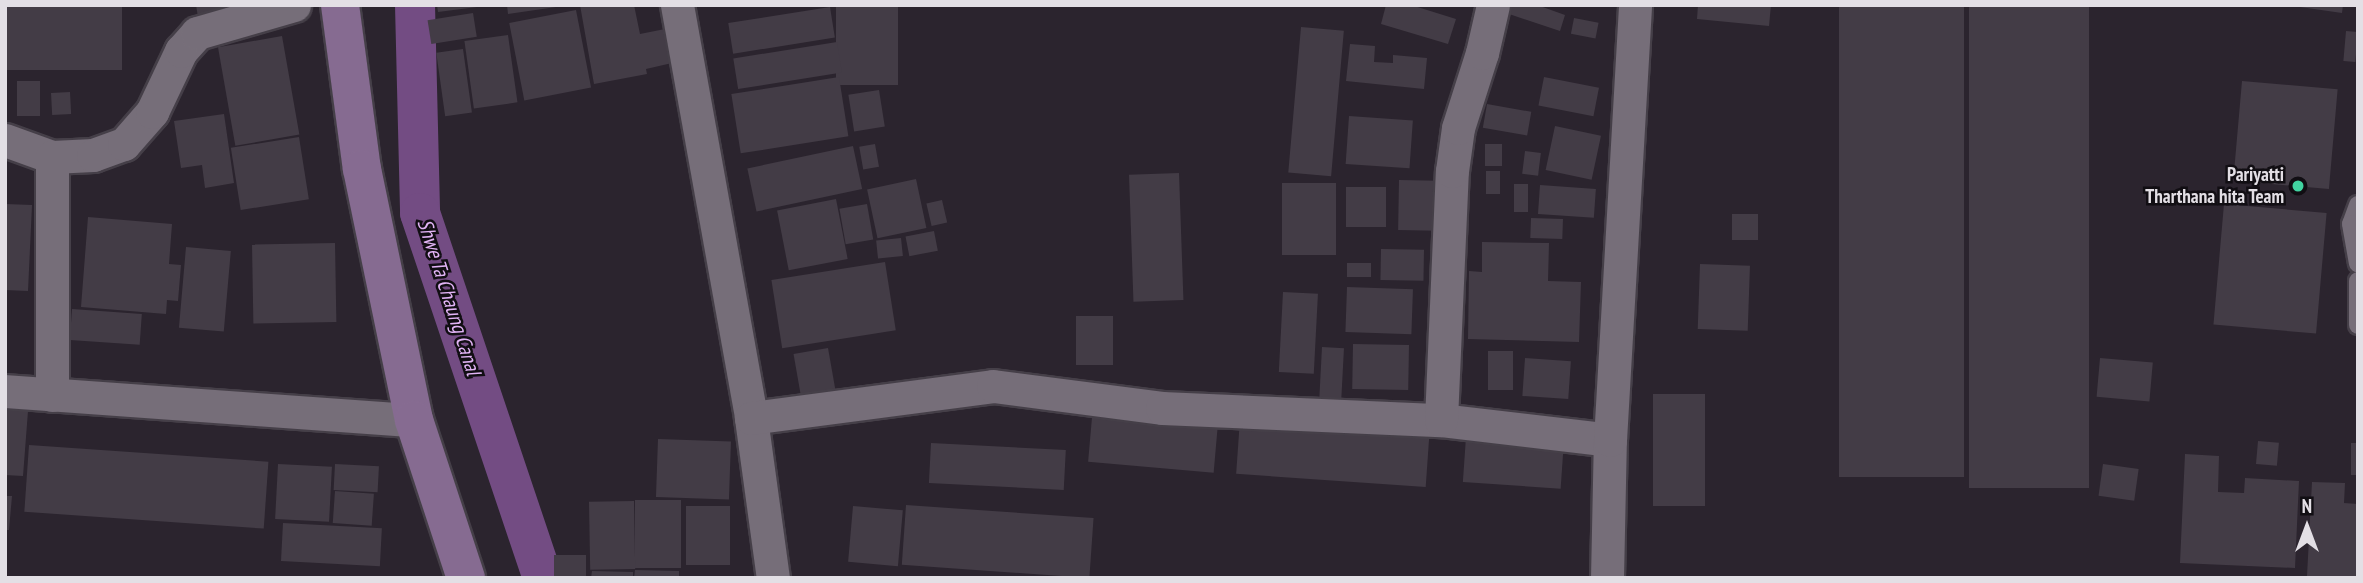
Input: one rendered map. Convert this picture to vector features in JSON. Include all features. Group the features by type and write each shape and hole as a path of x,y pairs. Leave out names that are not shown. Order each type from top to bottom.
{"street":[{"path":"5,140 52,157 93,155 124,145 152,112 181,51 197,33 294,5"},
{"path":"340,5 362,169 414,420 466,578"},
{"path":"677,5 751,418 773,578"},
{"path":"1441,420 1451,171 1458,128 1482,53 1493,5"},
{"path":"1607,578 1610,440 1635,5"},
{"path":"52,157 52,395"},
{"path":"751,418 993,386 1162,408 1441,420 1610,440"},
{"path":"5,391 414,420"}],"lane":[{"path":"2358,205 2351,224 2358,263"},
{"path":"2358,281 2358,324"}],"building":[{"path":"5,5 122,5 122,70 5,70"},
{"path":"196,5 254,5 198,17"},
{"path":"437,5 477,5 477,7 438,12"},
{"path":"507,5 555,5 556,7 508,14"},
{"path":"580,5 634,5 640,34 665,29 672,63 646,69 647,74 594,84"},
{"path":"836,5 898,5 898,85 836,85"},
{"path":"1386,5 1411,5 1456,19 1448,44 1381,24"},
{"path":"1512,5 1537,5 1565,15 1560,31 1509,14"},
{"path":"1698,5 1771,5 1769,26 1697,19"},
{"path":"1839,5 1964,5 1964,477 1839,477"},
{"path":"1969,5 2089,5 2089,488 1969,488"},
{"path":"2286,5 2343,5 2342,13"},
{"path":"830,7 835,38 733,54 728,23"},
{"path":"576,10 591,88 524,101 509,23"},
{"path":"473,13 477,37 431,44 428,20"},
{"path":"1574,18 1599,23 1595,38 1571,34"},
{"path":"1301,27 1344,31 1331,176 1288,172"},
{"path":"2346,31 2358,32 2355,62 2343,61"},
{"path":"508,35 517,102 474,108 464,41"},
{"path":"282,36 299,134 235,146 218,47"},
{"path":"837,42 842,73 738,89 733,58"},
{"path":"1350,44 1375,46 1374,62 1393,63 1393,55 1427,58 1424,89 1346,81"},
{"path":"463,49 472,112 445,116 436,53"},
{"path":"839,77 848,136 741,153 731,94"},
{"path":"1544,77 1599,88 1593,116 1538,105"},
{"path":"17,81 40,81 40,116 17,116"},
{"path":"2242,81 2338,89 2329,189 2233,181"},
{"path":"879,90 885,127 854,131 848,95"},
{"path":"70,92 71,114 52,115 51,93"},
{"path":"1487,104 1531,112 1527,135 1483,128"},
{"path":"224,114 234,183 205,188 202,165 181,168 174,121"},
{"path":"1349,116 1413,120 1409,168 1346,164"},
{"path":"1555,126 1601,136 1592,180 1546,170"},
{"path":"299,137 309,199 241,210 231,148"},
{"path":"875,144 879,167 863,169 859,147"},
{"path":"1485,144 1502,144 1502,166 1485,166"},
{"path":"853,146 862,189 757,211 747,168"},
{"path":"1525,151 1541,153 1538,176 1522,174"},
{"path":"1486,171 1500,171 1500,194 1486,194"},
{"path":"1179,173 1183,300 1133,302 1129,175"},
{"path":"916,179 926,228 877,238 867,189"},
{"path":"1399,180 1438,181 1437,231 1398,230"},
{"path":"1282,183 1336,183 1336,255 1282,255"},
{"path":"1514,184 1528,184 1528,212 1514,212"},
{"path":"1540,185 1596,189 1594,218 1538,214"},
{"path":"1346,187 1386,187 1386,227 1346,227"},
{"path":"836,199 848,259 789,270 777,210"},
{"path":"942,200 947,222 932,226 926,204"},
{"path":"5,204 32,205 28,291 5,290"},
{"path":"867,204 873,239 846,244 839,209"},
{"path":"2224,204 2327,213 2316,334 2213,325"},
{"path":"1732,214 1758,214 1758,240 1732,240"},
{"path":"88,217 172,224 169,264 181,265 178,301 167,300 166,314 81,307"},
{"path":"1531,218 1563,219 1562,239 1530,238"},
{"path":"934,231 938,251 909,256 906,237"},
{"path":"901,238 903,256 878,259 876,241"},
{"path":"1482,242 1549,243 1548,281 1581,282 1579,342 1468,339 1469,271 1482,272"},
{"path":"335,243 336,322 253,323 252,244"},
{"path":"186,247 231,251 224,332 179,328"},
{"path":"1381,249 1424,250 1423,281 1380,280"},
{"path":"885,262 896,330 782,348 771,280"},
{"path":"1347,263 1371,263 1371,277 1347,277"},
{"path":"1700,264 1750,266 1748,331 1698,329"},
{"path":"1347,287 1413,289 1411,334 1345,332"},
{"path":"1283,292 1318,294 1314,374 1279,372"},
{"path":"72,309 142,314 140,345 70,340"},
{"path":"1076,316 1113,316 1113,365 1076,365"},
{"path":"1353,344 1409,345 1408,390 1352,389"},
{"path":"1322,347 1344,348 1341,398 1319,397"},
{"path":"828,348 835,389 801,395 794,354"},
{"path":"1488,351 1513,351 1513,390 1488,390"},
{"path":"1525,358 1571,361 1568,399 1522,396"},
{"path":"2100,358 2153,363 2149,401 2097,397"},
{"path":"1653,394 1705,394 1705,506 1653,506"},
{"path":"1093,406 1219,417 1214,473 1088,462"},
{"path":"5,410 28,411 23,476 5,475"},
{"path":"1240,419 1430,432 1426,487 1236,474"},
{"path":"1466,437 1564,444 1561,489 1463,482"},
{"path":"658,439 731,442 729,500 656,497"},
{"path":"2258,441 2279,443 2277,466 2256,464"},
{"path":"931,443 1066,450 1064,490 929,483"},
{"path":"2351,443 2358,443 2358,475 2351,475"},
{"path":"29,445 268,462 264,529 24,512"},
{"path":"2185,454 2219,456 2218,492 2244,493 2245,478 2299,481 2295,568 2180,563"},
{"path":"278,464 332,467 329,522 275,519"},
{"path":"335,464 379,466 378,492 334,490"},
{"path":"2103,464 2139,469 2134,501 2099,496"},
{"path":"2312,482 2345,483 2344,503 2358,504 2358,578 2307,576"},
{"path":"335,491 374,494 372,526 333,523"},
{"path":"5,496 12,496 9,530 5,530"},
{"path":"635,500 681,500 681,568 635,568"},
{"path":"634,501 635,569 590,570 589,502"},
{"path":"906,505 1094,518 1089,578 902,565"},
{"path":"686,506 730,506 730,565 686,565"},
{"path":"853,506 903,510 898,566 848,562"},
{"path":"283,523 382,528 380,566 281,561"},
{"path":"554,555 586,555 586,578 554,578"},
{"path":"635,570 679,571 679,578 634,578"},
{"path":"592,571 633,572 633,578 591,578"}],"waterway":[{"name":"Shwe Ta Chaung Canal","path":"415,5 420,213 543,578"}],"place":[{"name":"Pariyatti Tharthana hita Team","path":"2298,186"}]}
